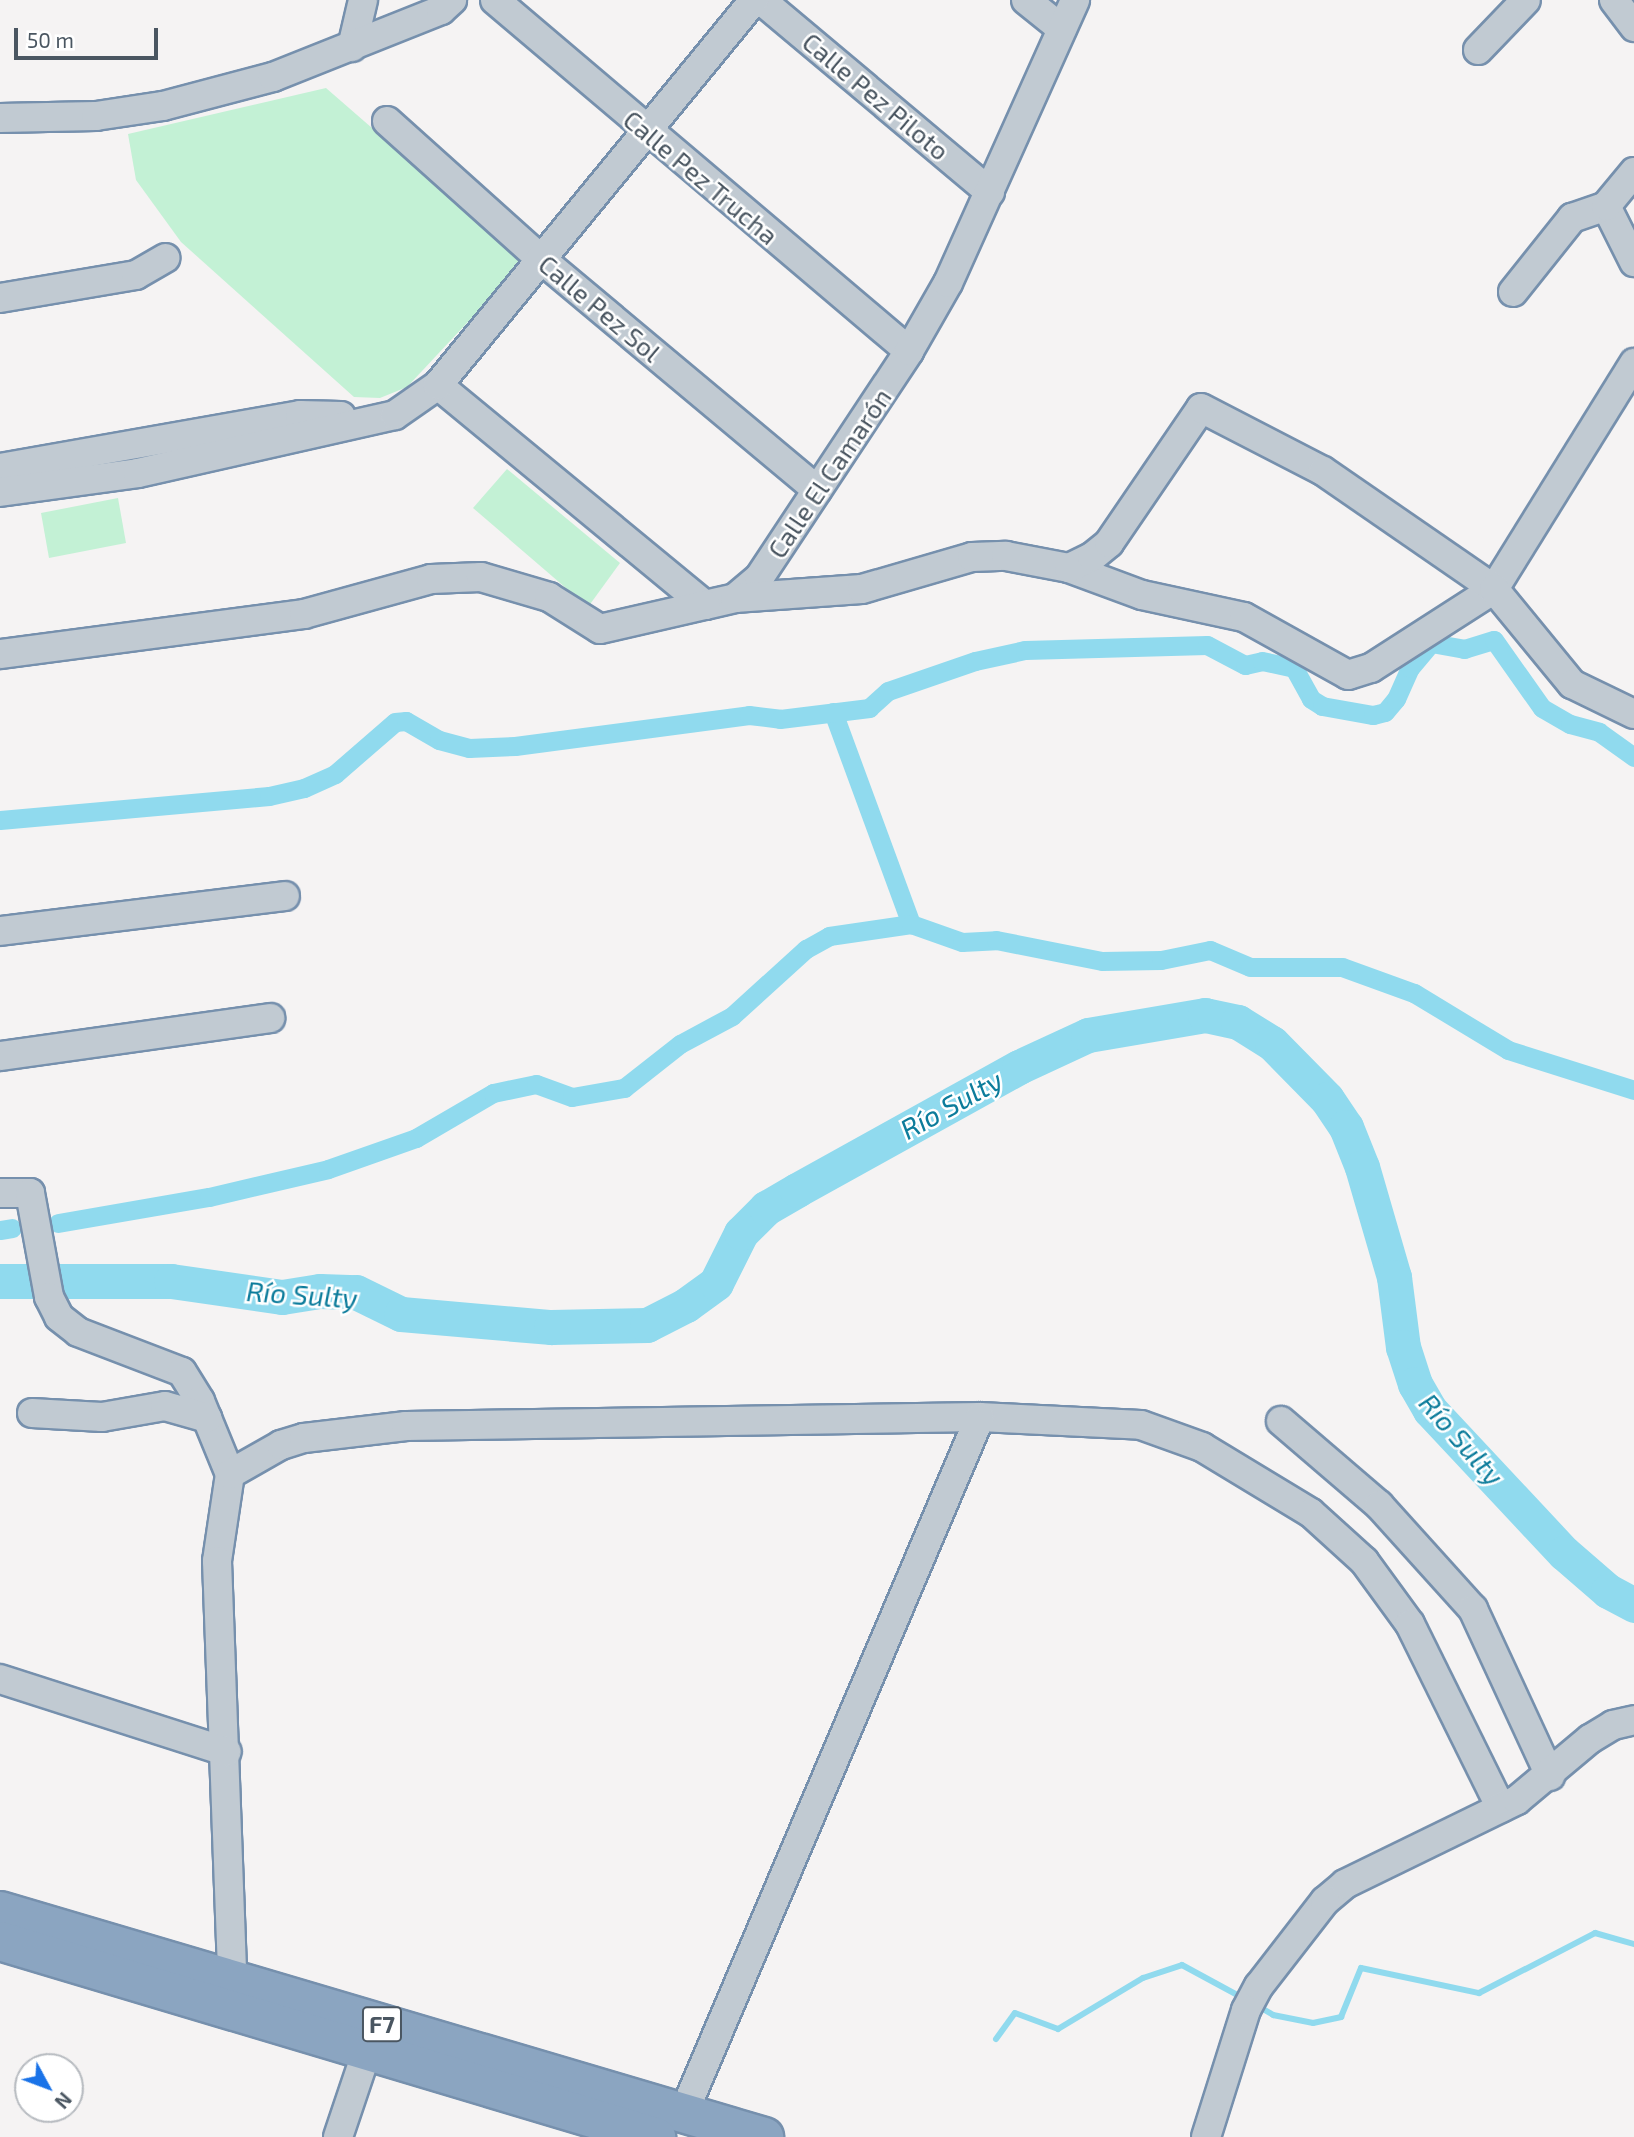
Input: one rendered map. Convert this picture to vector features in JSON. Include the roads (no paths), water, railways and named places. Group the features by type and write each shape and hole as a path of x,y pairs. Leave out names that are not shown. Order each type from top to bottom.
{"highway":[{"name":"F7","path":"0,1911 232,1979 670,2125"},
{"name":"F7","path":"0,1941 367,2050 670,2125 764,2137"}],"street":[{"path":"352,47 363,0"},
{"path":"0,118 96,116 163,106 273,77 441,10 452,0"},
{"name":"Calle Pez Trucha","path":"495,0 646,131 909,351"},
{"path":"0,492 138,473 392,416 438,385 754,0"},
{"name":"Calle Pez Piloto","path":"761,0 990,192"},
{"path":"1026,0 1062,29"},
{"name":"Calle El Camarón","path":"0,654 43,652 304,614 431,579 481,577 537,594 600,629 735,598 759,578 909,351 948,283 1074,0"},
{"path":"1478,50 1526,0"},
{"path":"1614,0 1634,27"},
{"name":"Calle Pez Sol","path":"387,121 541,259 817,490"},
{"path":"1514,292 1572,218 1606,206 1634,172"},
{"path":"1606,206 1634,262"},
{"path":"0,298 136,275 165,258"},
{"path":"735,598 862,589 972,557 1006,556 1069,568 1142,595 1244,617 1348,675 1371,668 1494,589 1634,363"},
{"path":"438,385 705,605"},
{"path":"1069,568 1093,557 1108,543 1201,408 1323,471 1494,589 1572,684 1634,714"},
{"path":"0,468 300,415 392,416"},
{"path":"0,931 285,896"},
{"path":"0,1056 271,1018"},
{"path":"0,1193 30,1193 31,1212 49,1297 59,1317 78,1332 182,1372 206,1418 230,1474 218,1561 227,1752 232,1979"},
{"path":"32,1413 102,1417 164,1406 206,1418"},
{"path":"230,1474 281,1445 304,1438 406,1426 981,1417 1142,1426 1202,1447 1311,1513 1364,1561 1410,1624 1501,1808"},
{"path":"670,2125 981,1417"},
{"path":"1281,1422 1380,1505 1473,1609 1550,1776"},
{"path":"0,1679 227,1752"},
{"path":"1206,2137 1253,1998 1325,1901 1345,1884 1501,1808 1550,1776 1564,1758 1590,1739 1613,1725 1634,1720"},
{"path":"338,2137 367,2050"}],"waterway":[{"path":"0,820 269,796 304,788 335,774 395,722 406,721 439,740 469,748 515,746 749,715 780,719 869,708 888,691 975,661 1025,650 1207,645 1245,665 1262,661 1294,668 1311,699 1322,706 1373,715 1385,712 1396,699 1410,668 1431,643 1464,649 1494,640 1542,708 1570,724 1599,732 1634,757"},
{"path":"833,712 911,924"},
{"path":"58,1223 209,1197 328,1169 416,1138 493,1093 536,1084 572,1097 624,1088 680,1044 732,1016 806,949 829,936 911,924 962,942 996,940 1102,961 1161,960 1210,950 1250,967 1342,967 1414,993 1508,1050 1634,1090"},
{"name":"Río Sulty","path":"0,1281 171,1281 282,1297 320,1291 356,1292 401,1314 551,1327 647,1325 686,1305 716,1283 741,1233 766,1208 797,1190 1019,1067 1088,1035 1205,1015 1238,1022 1272,1043 1327,1099 1346,1127 1362,1167 1394,1277 1403,1347 1415,1384 1430,1410 1564,1553 1608,1591 1634,1605"},
{"path":"0,1230 12,1228"},
{"path":"1256,2005 1273,2015 1313,2023 1341,2017 1361,1968 1479,1993 1595,1933 1634,1944"},
{"path":"996,2039 1015,2013 1058,2029 1143,1978 1182,1965 1243,1998"}]}
